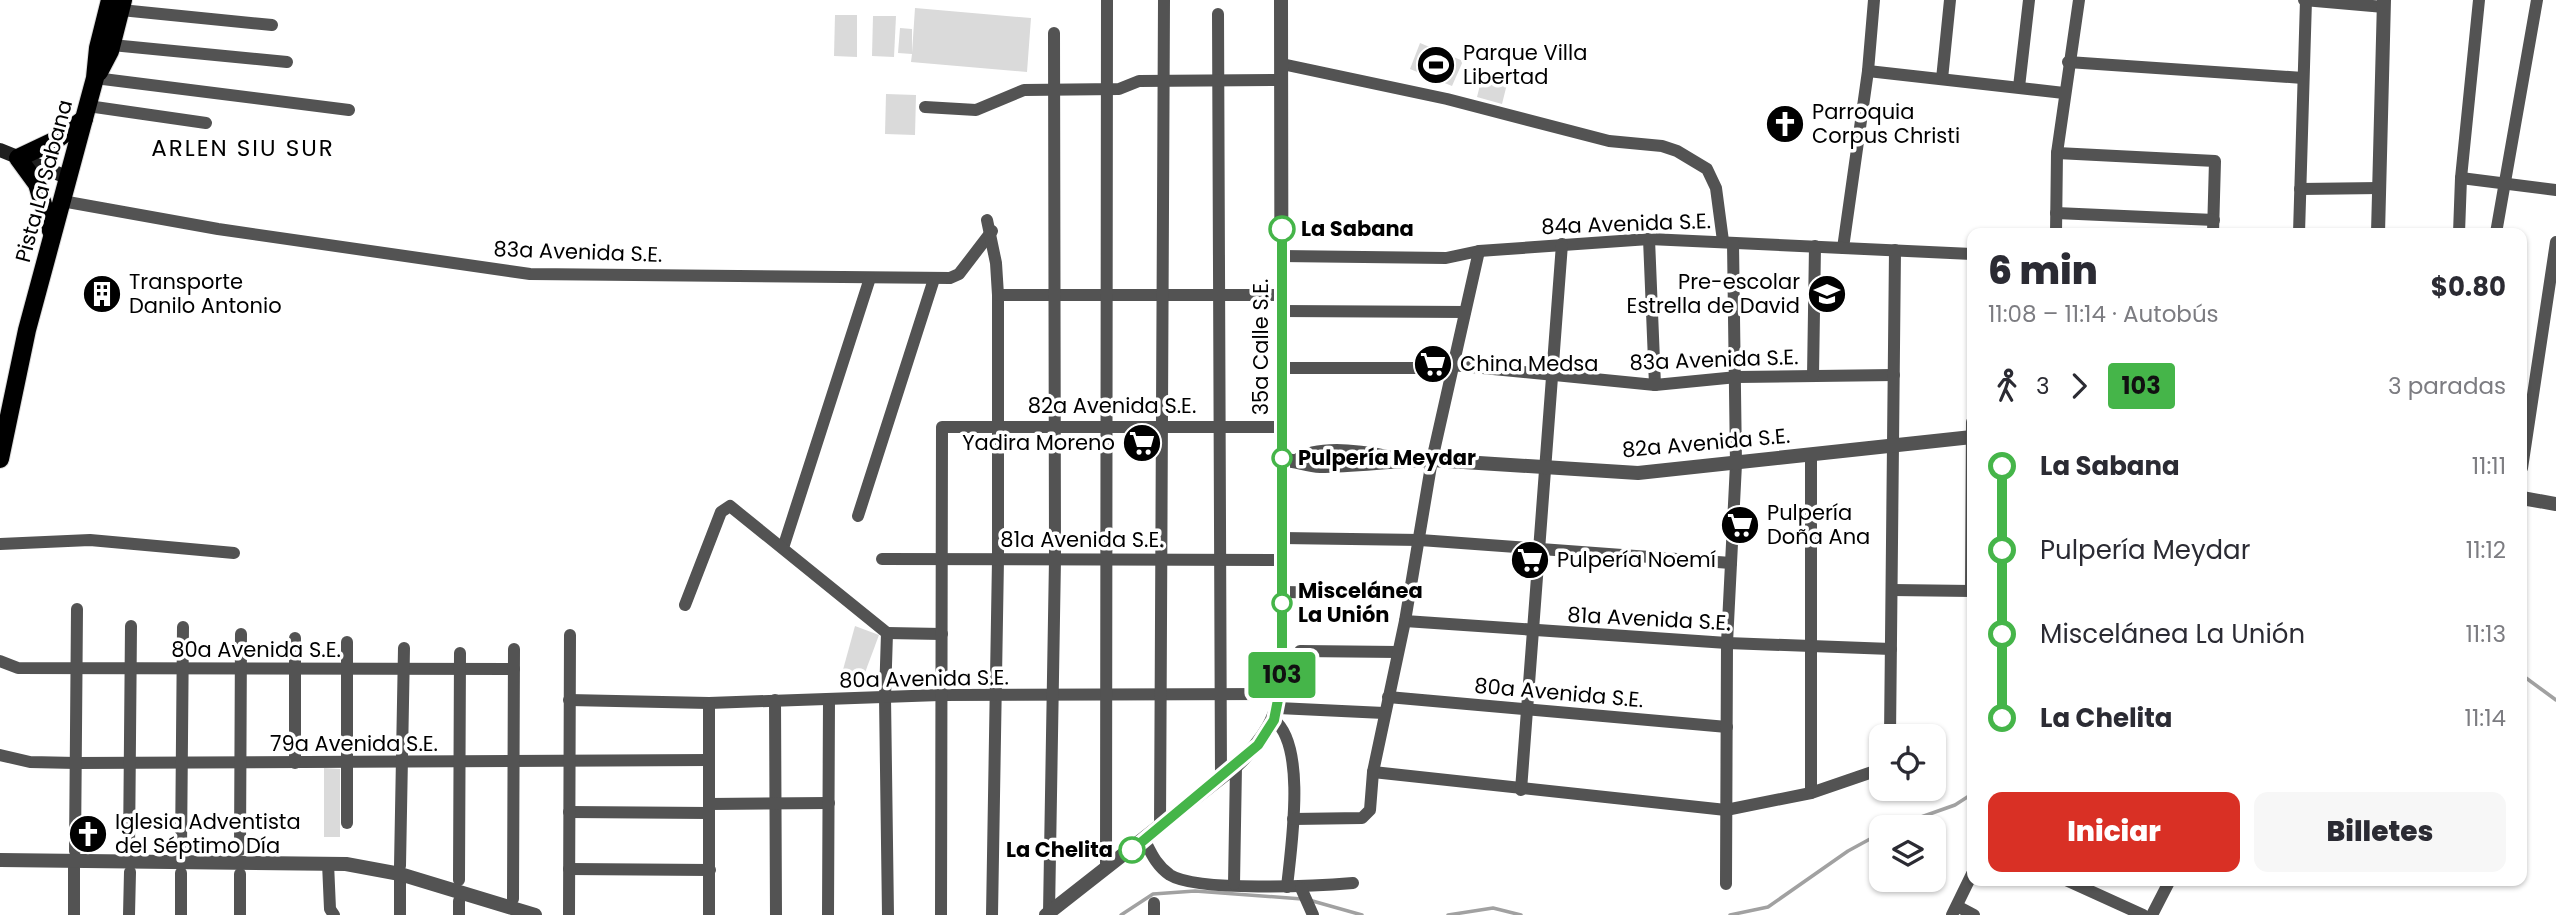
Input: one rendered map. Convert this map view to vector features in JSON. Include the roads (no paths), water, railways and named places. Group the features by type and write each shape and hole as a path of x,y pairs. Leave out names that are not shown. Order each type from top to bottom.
{"main road":[{"name":"Pista La Sabana","path":"95,78 112,45 118,3"},
{"name":"Pista La Sabana","path":"0,459 27,330 95,78 98,48 118,3"},
{"path":"18,158 56,140 86,113"},
{"path":"0,149 69,178"},
{"path":"18,158 37,184 52,234"}],"street":[{"path":"1106,868 1107,0"},
{"path":"1160,827 1164,0"},
{"name":"35a Calle S.E.","path":"1278,707 1282,592 1283,368 1281,0"},
{"path":"1843,248 1868,71 1874,0"},
{"path":"1942,79 1950,0"},
{"path":"2019,87 2029,0"},
{"path":"2056,228 2057,153 2068,62 2080,0"},
{"path":"2299,228 2305,0 2384,3 2378,228"},
{"path":"2459,228 2461,178 2479,0"},
{"path":"2497,228 2537,0"},
{"path":"118,3 272,25"},
{"path":"1218,15 1220,778"},
{"path":"1047,914 1055,559 1055,33"},
{"path":"112,45 288,62"},
{"path":"2068,62 2303,78"},
{"path":"1282,64 1447,99 1609,141 1662,146 1693,158 1707,169 1712,178 1728,242 1737,377 1736,464 1727,643 1726,884"},
{"path":"1868,71 2064,93"},
{"path":"95,78 349,110"},
{"path":"925,107 976,110 1024,90 1107,90 1119,89 1139,81 1282,80"},
{"path":"86,113 206,123"},
{"path":"2056,213 2214,226 2215,161 2057,153"},
{"path":"2461,178 2556,190"},
{"path":"2301,189 2379,188"},
{"name":"83a Avenida S.E.","path":"62,201 218,229 530,274 934,279 959,274 990,226 998,295"},
{"path":"1649,239 1655,385"},
{"name":"84a Avenida S.E.","path":"1281,256 1446,258 1479,251 1649,239 1967,254"},
{"path":"2527,435 2556,242"},
{"path":"1521,790 1562,244"},
{"path":"1813,376 1815,246"},
{"path":"1890,724 1895,250"},
{"path":"1293,819 1362,818 1370,810 1373,772 1405,621 1432,460 1479,251"},
{"path":"783,548 870,278"},
{"path":"858,516 934,279"},
{"path":"992,915 998,559 998,295 1281,295"},
{"path":"1281,312 1465,312"},
{"name":"83a Avenida S.E.","path":"1452,365 1655,385 1737,377 1894,375"},
{"path":"1283,368 1434,369"},
{"name":"82a Avenida S.E.","path":"942,559 942,427 1282,427"},
{"name":"82a Avenida S.E.","path":"1282,460 1298,460 1308,453 1375,453 1401,460 1638,473 1967,438"},
{"path":"1811,455 1811,793"},
{"path":"2527,499 2556,504"},
{"path":"685,605 721,512 726,507 735,508 887,634 942,634"},
{"path":"1282,538 1420,540 1731,563"},
{"path":"0,544 90,540 234,553"},
{"name":"81a Avenida S.E.","path":"882,559 1282,560"},
{"path":"942,559 942,915"},
{"path":"1892,590 1967,591"},
{"path":"1282,592 1410,594"},
{"path":"75,851 77,609"},
{"name":"81a Avenida S.E.","path":"1405,621 1727,643 1891,649"},
{"path":"129,851 131,626"},
{"path":"181,851 183,627"},
{"path":"240,850 241,634"},
{"path":"887,634 885,697 888,915"},
{"path":"569,635 569,914"},
{"path":"295,638 295,763"},
{"path":"347,642 347,823"},
{"path":"400,866 404,648"},
{"path":"513,899 514,649"},
{"path":"1300,651 1398,652"},
{"path":"459,880 460,653"},
{"name":"80a Avenida S.E.","path":"0,662 18,668 76,669 514,669"},
{"name":"80a Avenida S.E.","path":"569,700 709,703 940,695 1219,695 1278,707 1384,713"},
{"name":"80a Avenida S.E.","path":"1388,697 1727,727"},
{"path":"775,700 776,915"},
{"path":"828,915 829,700"},
{"path":"709,703 709,915"},
{"path":"1047,914 1145,841 1236,766 1258,745 1278,707"},
{"path":"1278,707 1291,744 1293,819 1287,887"},
{"name":"79a Avenida S.E.","path":"0,755 30,762 75,764 569,763 709,760"},
{"path":"1234,884 1236,766"},
{"path":"1373,772 1726,810 1811,793 1869,773"},
{"path":"569,812 830,803"},
{"path":"1145,841 1156,863 1172,876 1198,884 1301,888 1353,883"},
{"path":"0,860 328,863 400,874 535,915"},
{"path":"328,863 330,909 334,915"},
{"path":"74,868 74,915"},
{"path":"569,869 710,870"},
{"path":"129,915 130,872"},
{"path":"181,873 181,915"},
{"path":"240,874 240,915"},
{"path":"400,880 400,915"},
{"path":"1967,884 1954,911 1974,915"},
{"path":"2079,886 2143,915"},
{"path":"2152,915 2167,886"},
{"path":"1301,888 1313,915"},
{"path":"459,901 459,915"}],"waterway":[{"path":"2527,679 2556,700"},
{"path":"1927,815 1955,805 1967,797"},
{"path":"1730,915 1768,907 1848,851 1869,840"},
{"path":"1121,915 1153,894 1195,891 1302,899"},
{"path":"1309,900 1362,915"},
{"path":"1448,915 1493,908 1521,915"}],"place":[{"name":"Parque Villa Libertad","path":"1436,65"},
{"name":"Parroquia Corpus Christi","path":"1785,124"},
{"name":"La Sabana","path":"1282,229"},
{"name":"Transporte Danilo Antonio","path":"102,294"},
{"name":"Pre-escolar Estrella de David","path":"1827,294"},
{"name":"China Medsa","path":"1433,364"},
{"name":"Yadira Moreno","path":"1142,443"},
{"name":"Pulpería Meydar","path":"1282,458"},
{"name":"Pulpería Doña Ana","path":"1740,525"},
{"name":"Pulpería Noemí","path":"1530,560"},
{"name":"Miscelánea La Unión","path":"1282,603"},
{"name":"Iglesia Adventista del Séptimo Día","path":"88,834"},
{"name":"La Chelita","path":"1132,850"}],"district":[{"name":"ARLEN SIU SUR","path":"243,148"}]}
